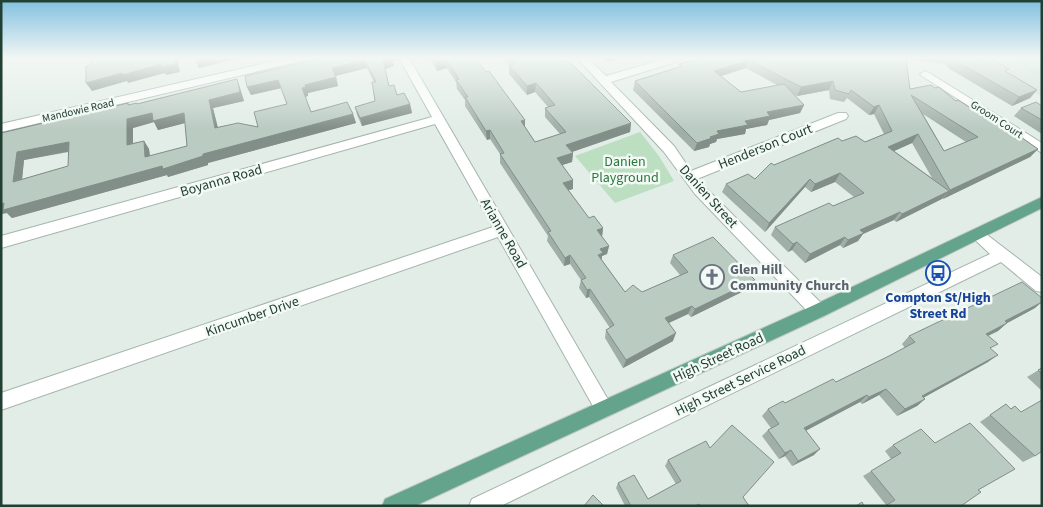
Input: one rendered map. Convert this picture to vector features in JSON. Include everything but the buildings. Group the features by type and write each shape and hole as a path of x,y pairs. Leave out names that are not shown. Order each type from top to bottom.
{"main road":[{"name":"High Street Road","path":"392,506 818,311 1042,202"}],"street":[{"name":"Mandowie Road","path":"1,128 200,82"},
{"name":"Arianne Road","path":"418,82 604,408"},
{"name":"Danien Street","path":"606,82 669,148 688,177 818,311"},
{"name":"Groom Court","path":"938,82 1042,149"},
{"name":"Henderson Court","path":"688,177 842,116"},
{"name":"Boyanna Road","path":"1,242 440,119"},
{"name":"Kincumber Drive","path":"1,402 502,230"},
{"path":"977,235 1042,286"},
{"name":"High Street Service Road","path":"479,506 1002,255"}],"shaded area":[{"path":"1016,82 1042,82 1042,97"}],"green space":[{"name":"Danien Playground","path":"640,132 659,156 674,181 615,203 575,156"}],"place":[{"name":"Compton St/High Street Rd","path":"938,273"},
{"name":"Glen Hill Community Church","path":"712,277"}]}
